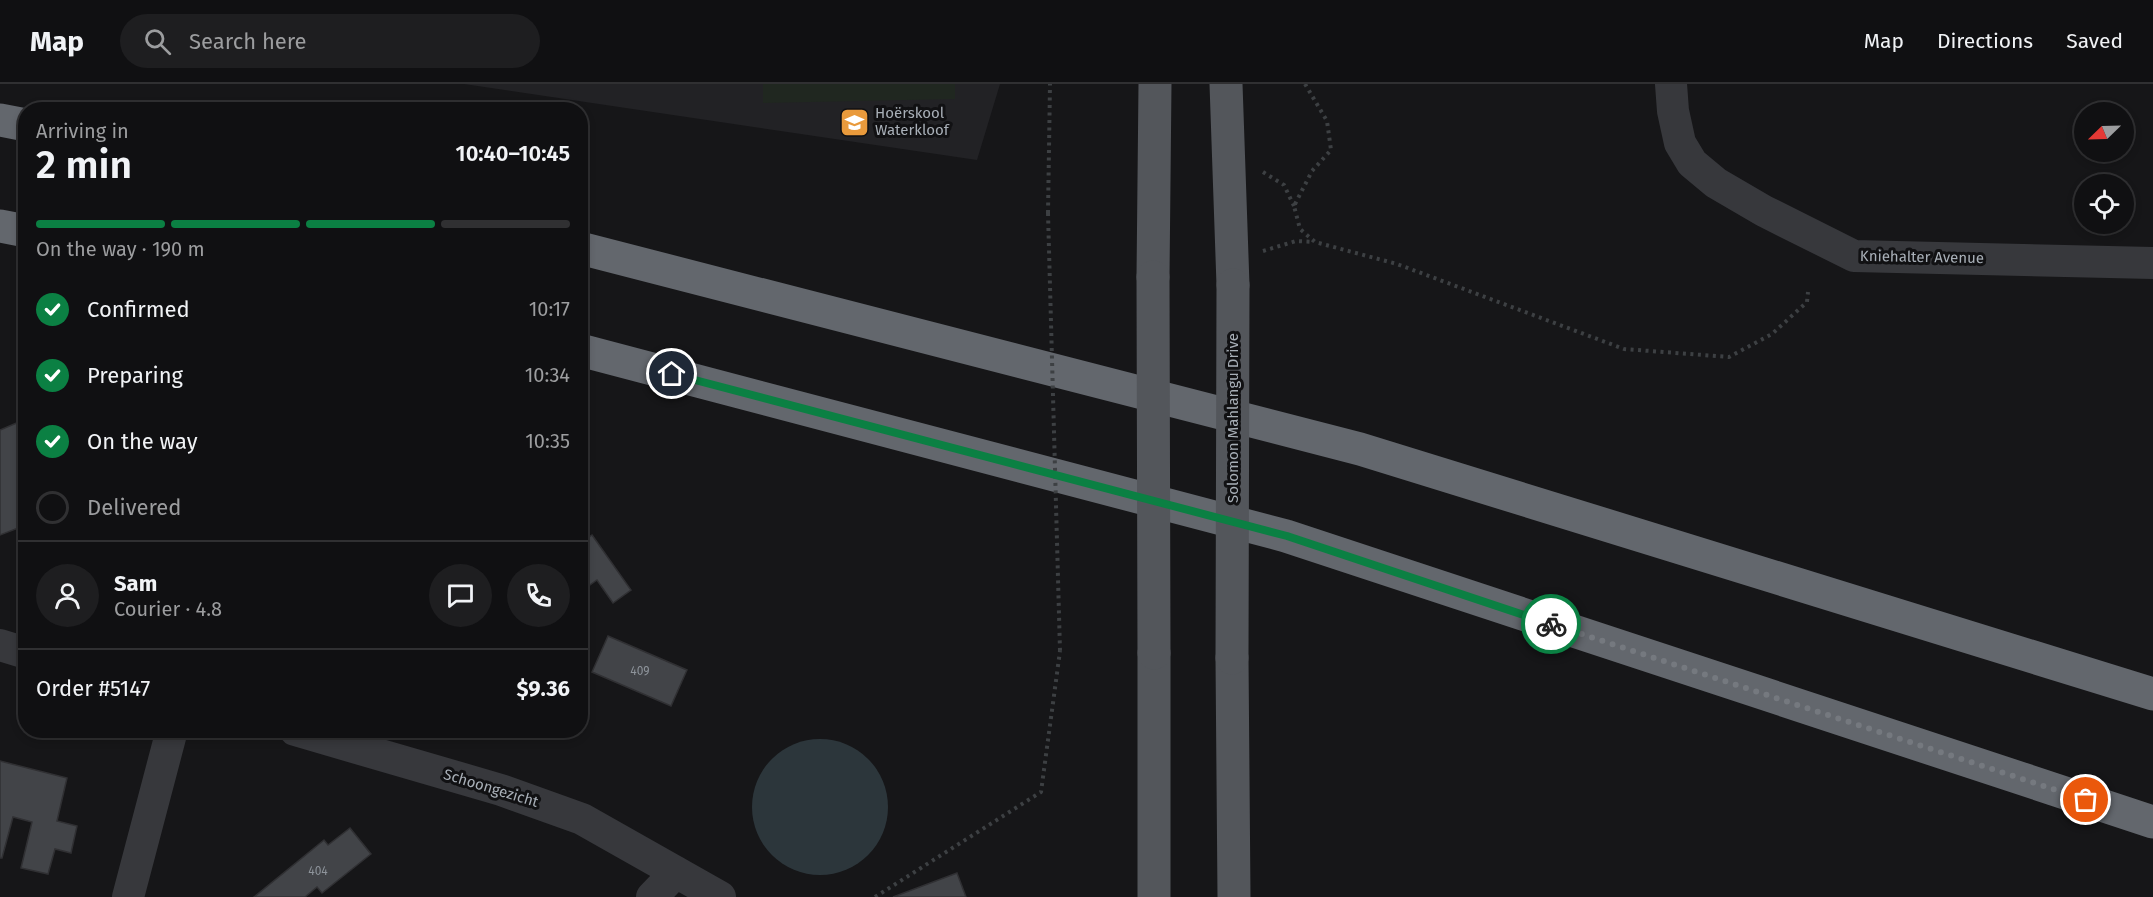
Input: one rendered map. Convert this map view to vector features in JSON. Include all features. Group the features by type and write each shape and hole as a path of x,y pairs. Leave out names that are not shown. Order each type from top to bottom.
{"highway":[{"path":"0,120 18,123"},
{"path":"0,226 18,229"},
{"path":"588,250 1360,449 2153,694"},
{"path":"588,352 1287,536 2153,822"}],"main road":[{"path":"1154,897 1155,84"},
{"name":"Solomon Mahlangu Drive","path":"1226,84 1233,271 1234,897"}],"street":[{"name":"Kniehalter Avenue","path":"1671,84 1673,111 1680,143 1692,163 1716,183 1764,211 1854,256 2153,263"},
{"path":"0,645 18,651"},
{"path":"128,897 170,738"},
{"name":"Schoongezicht","path":"322,738 501,790 582,819 720,897"},
{"path":"652,897 676,872"}],"path":[{"path":"875,897 1041,792 1060,651 1048,213 1050,84"},
{"path":"1294,206 1312,171 1331,150 1327,121 1305,84"},
{"path":"1260,167 1265,175 1284,184 1294,206 1300,229 1315,242"},
{"path":"1233,271 1240,259 1296,242 1315,242 1397,264 1624,349 1729,357 1772,334 1807,302 1808,292"}],"shaded area":[{"name":"Hoërskool Waterkloof","path":"464,84 1000,84 977,160"},
{"path":"763,84 955,84 955,99 763,103"},
{"path":"820,739 846,744 868,759 883,781 888,807 883,833 868,855 846,870 820,875 794,870 772,855 757,833 752,807 757,781 772,759 794,744"}],"building":[{"path":"18,422 18,528 0,535 0,430"},
{"path":"592,535 631,590 613,603 597,580 588,586 588,538"},
{"path":"608,636 687,670 671,706 592,672"},
{"path":"0,761 67,778 57,821 77,826 71,853 55,849 48,874 21,868 32,822 13,817 2,858 0,858"},
{"path":"350,828 371,854 322,893 317,887 305,897 254,897 324,840 328,845"},
{"path":"957,873 966,897 893,897"}],"way so far":[{"path":"1551,624 2086,800"}],"place":[{"name":"Hoërskool Waterkloof","path":"854,122"}],"route":[{"path":"672,374 1287,536 1551,624"}]}
